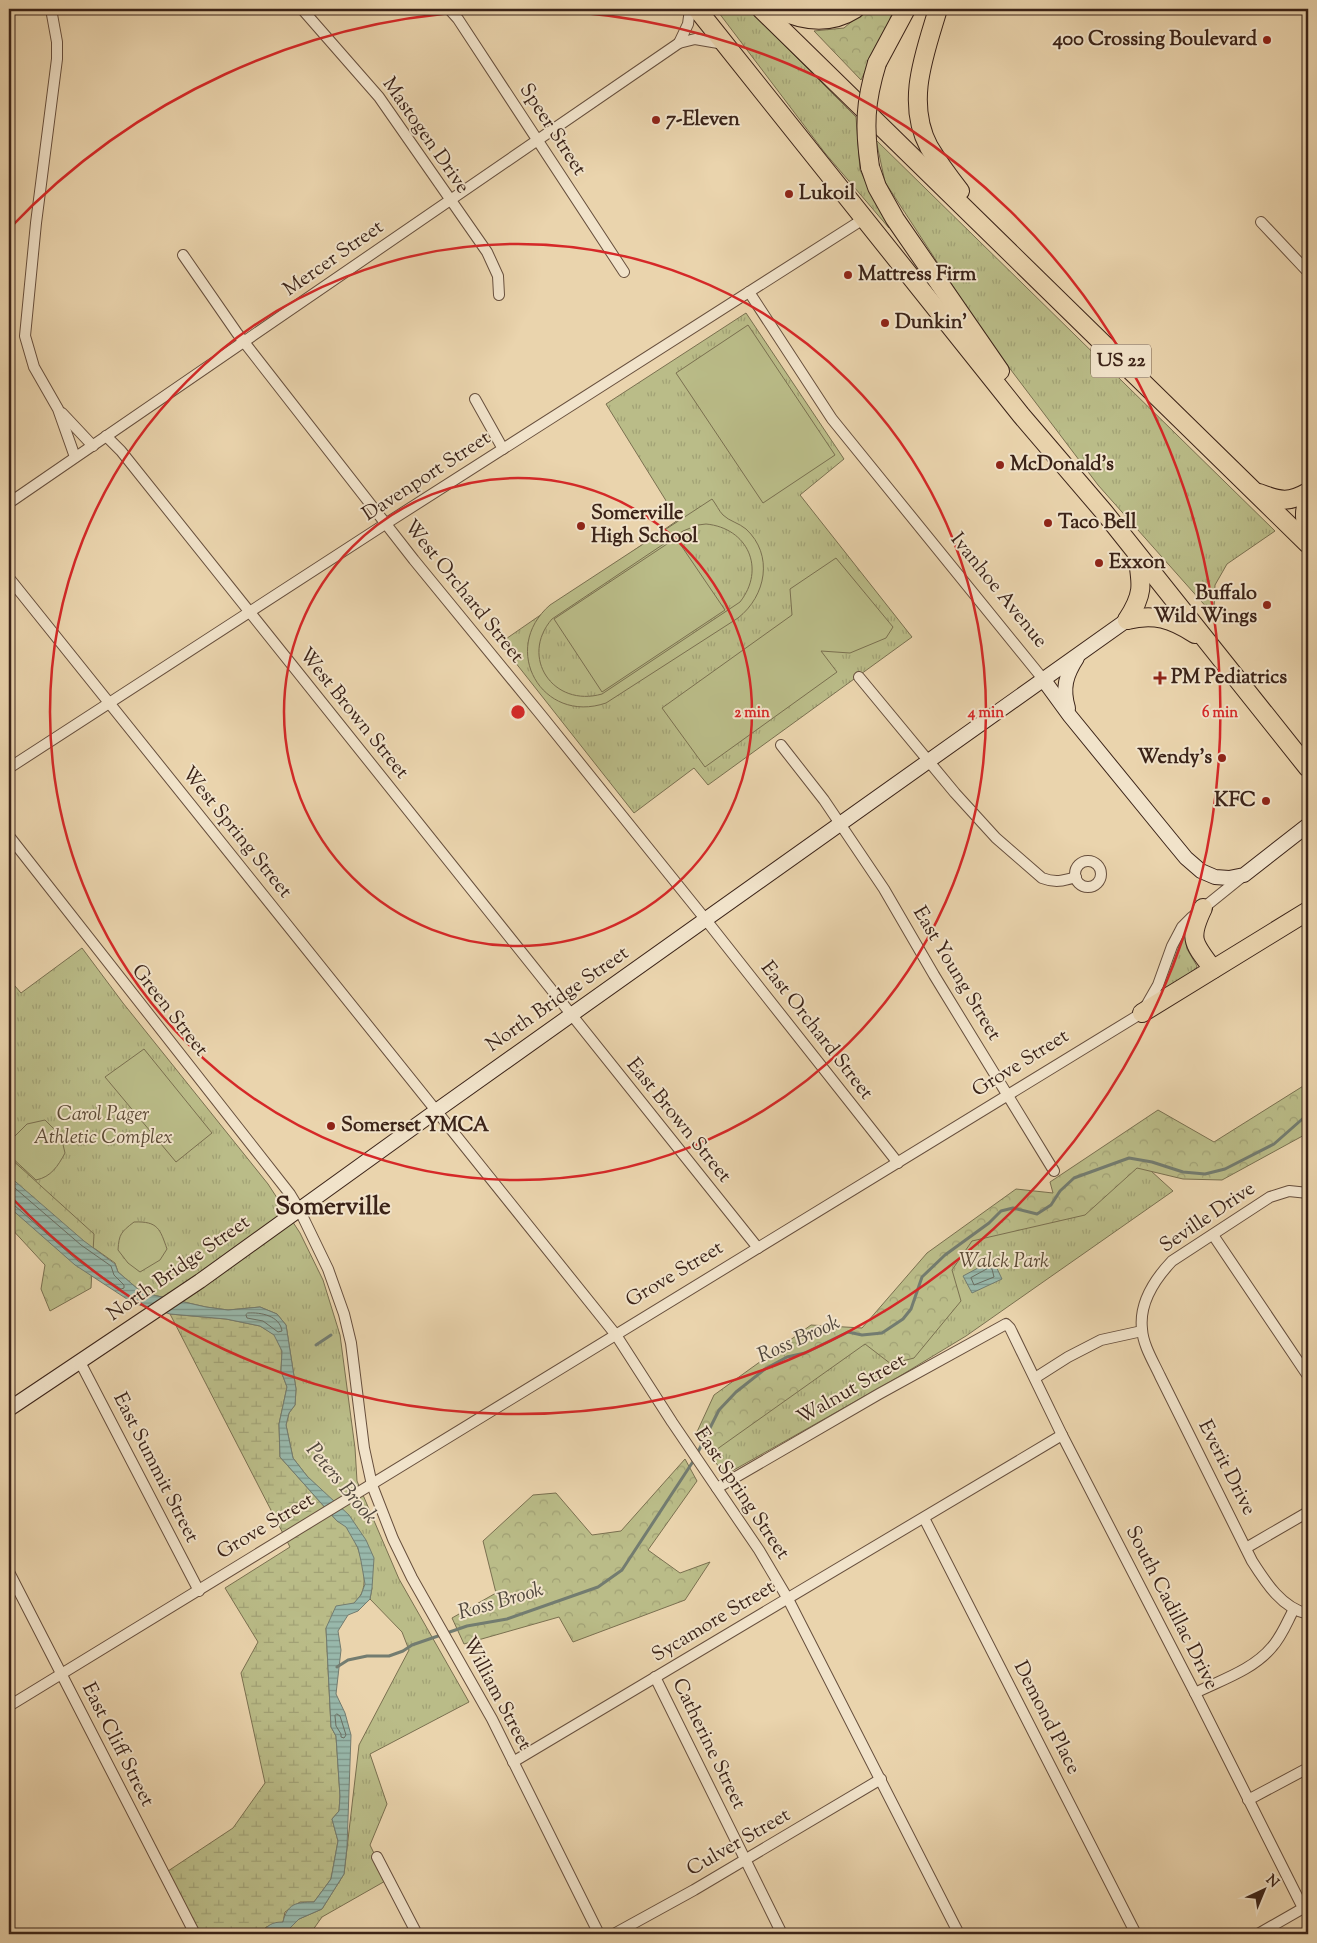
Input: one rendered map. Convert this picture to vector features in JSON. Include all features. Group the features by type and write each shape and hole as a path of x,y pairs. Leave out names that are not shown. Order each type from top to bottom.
{"highway":[{"path":"696,9 1022,415 1136,552 1308,768"},
{"name":"US 22","path":"761,9 1308,544"},
{"path":"777,9 797,18 811,20 840,17 855,9"},
{"path":"906,9 877,63 868,96 865,127 870,166 877,187 895,219 1082,486"},
{"path":"938,9 918,80 917,95 921,123 928,145 988,230"},
{"path":"1255,491 1274,499 1289,501 1308,492"},
{"path":"1308,500 1304,508 1308,533"},
{"path":"1127,620 1140,597 1141,586 1136,552"},
{"path":"1127,620 1137,617 1161,617 1180,624 1206,641"},
{"path":"1202,908 1193,929 1193,936 1198,950 1213,969"},
{"path":"1142,1013 1308,911"}],"street":[{"path":"51,9 57,42 57,59 36,223 25,336 34,367 58,409 76,457"},
{"name":"Mastogen Drive","path":"302,9 379,97 487,252 498,276 499,295"},
{"name":"Speer Street","path":"450,9 458,18 624,272"},
{"path":"679,43 688,24 690,9"},
{"path":"679,43 695,40 724,44"},
{"name":"Mercer Street","path":"9,503 679,43"},
{"name":"Davenport Street","path":"9,768 385,524 865,218"},
{"path":"1261,222 1308,272"},
{"name":"West Orchard Street","path":"183,255 244,342 385,524 706,920"},
{"name":"Ivanhoe Avenue","path":"749,292 832,420 1186,858 1202,871 1214,877 1244,876"},
{"path":"475,398 504,449"},
{"path":"58,409 92,446"},
{"name":"West Brown Street","path":"106,436 121,451 572,1014"},
{"name":"West Spring Street","path":"9,578 436,1111"},
{"name":"North Bridge Street","path":"9,1408 200,1281 1127,620"},
{"path":"1070,716 1064,692 1065,682 1068,672 1080,652"},
{"path":"859,677 955,793 996,838 1042,878 1061,882 1076,877"},
{"name":"East Young Street","path":"781,745 840,823 884,889 934,975 1054,1171"},
{"path":"1142,1013 1162,975 1176,935 1191,918 1308,825"},
{"name":"Green Street","path":"9,836 290,1194 299,1209"},
{"name":"East Orchard Street","path":"706,920 898,1163"},
{"name":"Grove Street","path":"9,1706 200,1591 1142,1013"},
{"name":"East Brown Street","path":"572,1014 758,1248"},
{"name":"East Spring Street","path":"436,1111 616,1335 759,1550 788,1599 959,1934"},
{"name":"Seville Drive","path":"1142,1332 1143,1310 1151,1287 1172,1261 1270,1197 1289,1191 1308,1193"},
{"name":"William Street","path":"299,1209 328,1269 344,1314 351,1343 364,1448 372,1485 393,1539 412,1578 492,1719 599,1934"},
{"path":"1213,1234 1308,1376"},
{"name":"South Cadillac Drive","path":"1006,1324 1010,1328 1062,1435 1248,1800 1306,1907"},
{"name":"Walnut Street","path":"718,1488 880,1394 1006,1324"},
{"path":"1035,1378 1068,1357 1101,1340 1142,1332"},
{"name":"Everit Drive","path":"1142,1332 1146,1346 1160,1376 1264,1581 1281,1600 1294,1609 1308,1614"},
{"name":"East Summit Street","path":"80,1362 200,1591"},
{"name":"Sycamore Street","path":"513,1762 1062,1435"},
{"path":"1246,1548 1308,1512"},
{"name":"Demond Place","path":"924,1518 1136,1934"},
{"name":"East Cliff Street","path":"9,1572 195,1934"},
{"path":"1195,1693 1249,1667 1262,1658 1281,1634 1294,1609"},
{"name":"Catherine Street","path":"655,1677 782,1934"},
{"path":"1248,1800 1308,1768"},
{"name":"Culver Street","path":"614,1934 882,1780"},
{"path":"377,1857 416,1934"},
{"path":"1258,1934 1306,1907"}],"green space":[{"path":"716,9 748,9 856,117 860,170 889,228 825,153"},
{"path":"866,9 895,9 861,80 814,31 844,28"},
{"path":"876,140 1275,531 1227,564 1215,585 1214,609 1209,610 1098,485 986,337 885,182"},
{"path":"746,313 844,459 800,495 912,637 708,785 694,768 634,813 500,643 678,520 606,404"},
{"path":"748,325 835,455 763,503 676,373"},
{"path":"712,499 723,515 746,529 755,539 763,563 763,575 755,598 748,609 738,618 606,703 583,707 563,703 547,693 535,679 528,661 528,642 535,623 550,605","holes":["706,524 721,527 733,533 742,542 752,564 752,576 748,589 740,602 602,694 584,696 569,694 556,686 546,676 540,663 539,649 543,634 552,619 683,531"]},
{"path":"676,538 725,610 602,692 554,619"},
{"path":"836,558 893,627 886,638 850,653 821,651 837,672 705,767 662,708 792,615 790,589"},
{"path":"1183,935 1185,936 1187,949 1197,966 1196,969 1165,990 1164,988"},
{"name":"Carol Pager Athletic Complex","path":"82,948 123,1003 268,1184 300,1233 323,1280 340,1335 355,1448 357,1481 399,1579 469,1702 370,1754 387,1804 370,1845 387,1880 322,1917 310,1934 284,1934 299,1919 322,1909 344,1874 359,1745 409,1650 402,1632 370,1599 372,1588 324,1493 293,1458 286,1425 289,1413 295,1405 296,1389 286,1325 277,1314 260,1307 228,1310 206,1307 139,1290 118,1272 115,1263 84,1241 9,1176 9,979 21,993"},
{"path":"144,1049 212,1133 176,1162 105,1077"},
{"path":"1308,1083 1308,1133 1222,1180 1183,1179 1137,1168 1085,1215 972,1241 952,1270 961,1301 914,1358 891,1364 865,1344 713,1452 707,1453 696,1434 714,1395 811,1325 862,1328 927,1253 1016,1189 1053,1193 1050,1182 1158,1110 1214,1142"},
{"path":"45,1120 61,1136 65,1153 54,1170 41,1179 36,1180 9,1155 9,1142 27,1124"},
{"path":"9,1157 94,1234 91,1288 50,1311 41,1289 45,1265 9,1226"},
{"name":"Walck Park","path":"1139,1160 1173,1191 966,1336 895,1379 725,1475 707,1451 842,1340 876,1341 928,1280 983,1231"},
{"path":"134,1222 148,1223 157,1228 167,1249 160,1260 140,1272 128,1263 118,1250 122,1234"},
{"path":"170,1314 226,1319 260,1326 275,1335 282,1351 281,1371 287,1387 279,1424 280,1457 337,1521 347,1527 359,1551 364,1571 363,1589 360,1596 326,1628 331,1727 336,1736 340,1796 339,1811 332,1819 338,1841 331,1879 314,1902 300,1902 285,1912 283,1922 266,1927 262,1934 193,1934 162,1875 233,1828 265,1783 241,1673 258,1642 225,1588 290,1547"},
{"path":"685,1459 697,1481 648,1550 680,1573 710,1562 685,1600 573,1642 559,1617 464,1644 452,1618 496,1593 483,1541 533,1495 556,1493 592,1535 621,1531"}],"water":[{"path":"9,1176 84,1241 115,1264 118,1272 139,1290 206,1307 228,1310 260,1307 277,1314 286,1325 296,1389 295,1405 289,1413 286,1425 293,1458 307,1476 349,1515 366,1540 374,1558 370,1599 358,1611 348,1615 338,1631 341,1650 336,1694 345,1713 351,1735 347,1847 344,1874 322,1909 299,1919 284,1934 262,1934 270,1925 283,1922 287,1911 293,1905 314,1902 331,1879 338,1841 332,1819 339,1811 340,1796 336,1736 331,1727 326,1628 336,1606 354,1603 361,1595 365,1584 358,1548 346,1527 337,1521 280,1457 279,1424 287,1387 281,1371 282,1351 274,1335 260,1326 226,1319 170,1314 133,1303 75,1265 9,1207"},
{"path":"993,1260 1002,1279 972,1293 963,1276"}],"waterway":[{"name":"Ross Brook","path":"697,1454 719,1410 736,1392 765,1369 787,1357 805,1353 848,1332 862,1335 882,1333 903,1319 911,1309 922,1277 945,1255 989,1223 1001,1211 1013,1208 1037,1214 1051,1205 1060,1191 1074,1178 1129,1158 1152,1162 1183,1172 1205,1174 1225,1169 1274,1144 1308,1114"},
{"path":"316,1345 331,1335"},
{"name":"Ross Brook","path":"337,1667 348,1660 367,1656 389,1656 403,1651 412,1645 467,1626 507,1619 598,1587 622,1570 694,1460"}],"place":[{"name":"400 Crossing Boulevard","path":"1267,40"},
{"name":"7-Eleven","path":"656,120"},
{"name":"Lukoil","path":"789,194"},
{"name":"Mattress Firm","path":"848,275"},
{"name":"Dunkin'","path":"885,323"},
{"name":"McDonald's","path":"1000,465"},
{"name":"Taco Bell","path":"1048,523"},
{"name":"Somerville High School","path":"581,526"},
{"name":"Exxon","path":"1099,563"},
{"name":"Buffalo Wild Wings","path":"1267,605"},
{"name":"PM Pediatrics","path":"1160,678"},
{"name":"Wendy's","path":"1222,758"},
{"name":"KFC","path":"1266,801"},
{"name":"Somerset YMCA","path":"331,1126"}],"district":[{"name":"Somerville","path":"333,1208"}],"water label":[{"name":"Peters Brook","path":"341,1484"}]}
